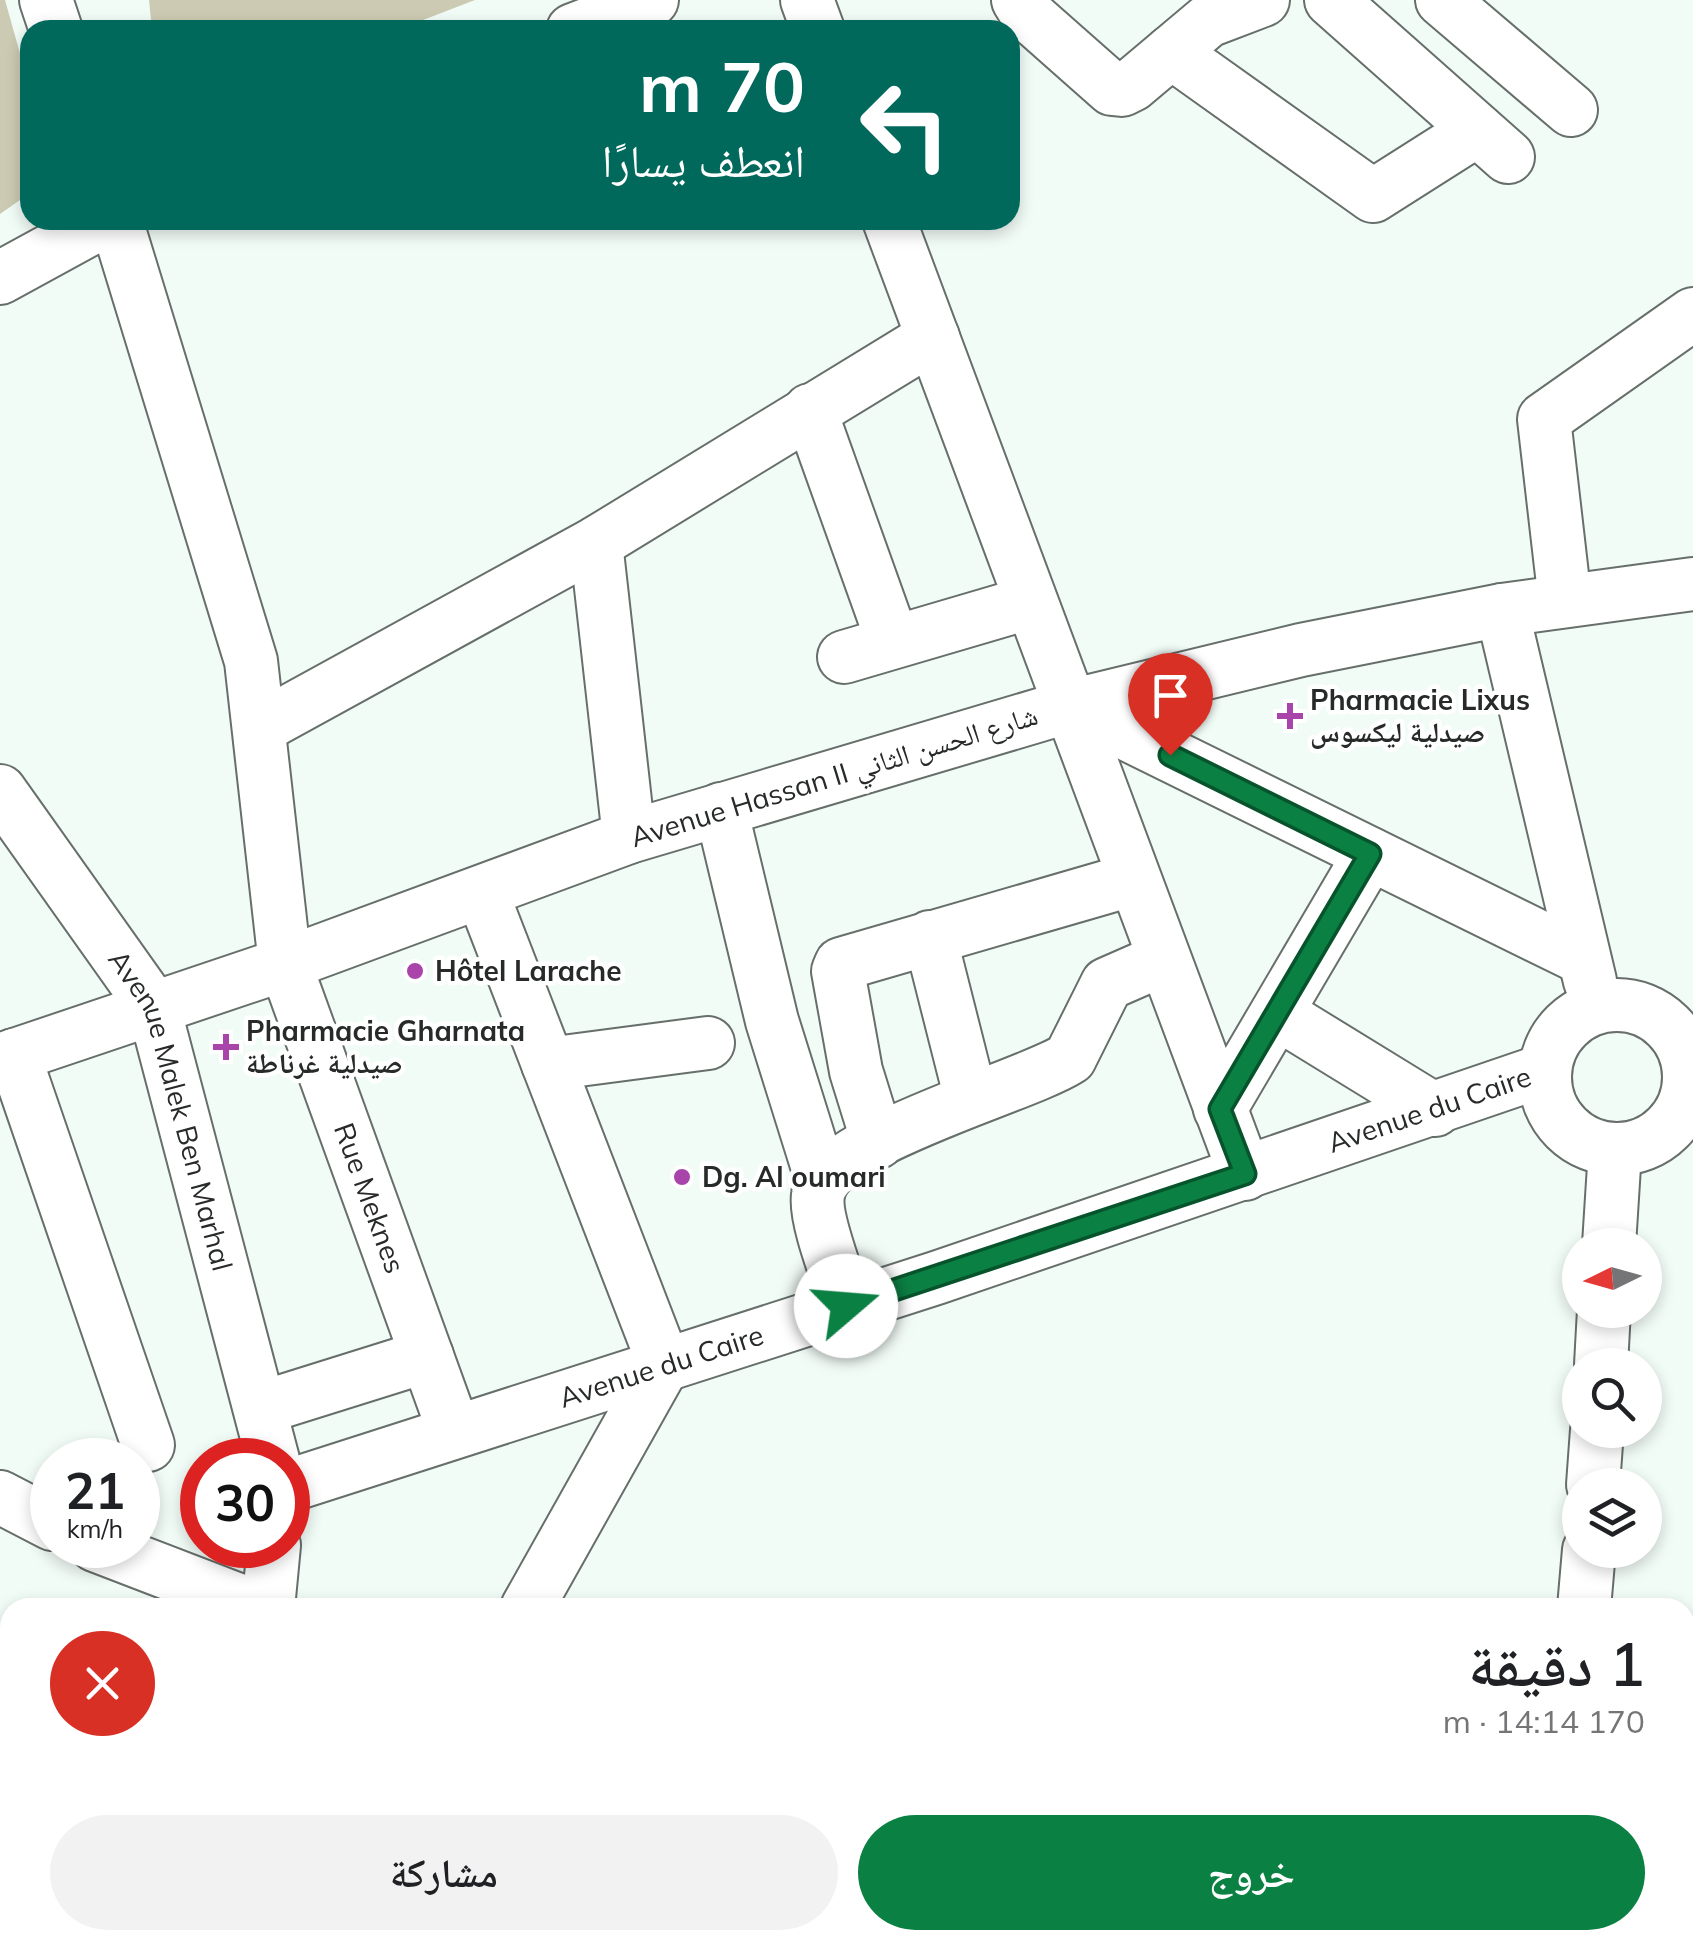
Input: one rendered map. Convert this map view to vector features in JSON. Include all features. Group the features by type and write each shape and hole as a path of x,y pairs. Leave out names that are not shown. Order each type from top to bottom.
{"street":[{"path":"600,20 652,0"},
{"path":"1018,0 1026,13 1112,89 1122,90 1208,21 1263,0"},
{"path":"1171,52 1373,196 1492,144 1330,0"},
{"path":"1442,0 1572,110"},
{"path":"0,278 88,230"},
{"name":"Rue Meknes","path":"119,230 251,661 284,964 454,1431"},
{"path":"893,230 1245,1174"},
{"path":"1566,601 1544,419 1693,314"},
{"path":"259,728 596,543 933,337"},
{"path":"810,410 869,649 1031,602"},
{"path":"596,543 629,837"},
{"name":"Avenue Hassan II شارع الحسن الثاني","path":"7,1058 284,964 629,837 1070,706 1301,650 1502,610 1693,584"},
{"path":"1070,706 1370,854 1590,983 1617,1004 1639,1008 1659,1018 1690,1056 1686,1096 1677,1117 1644,1144 1615,1150 1581,1140 1564,1127 1546,1091 1550,1049 1560,1030 1576,1016 1590,983 1502,610"},
{"name":"Avenue Malek Ben Marhal","path":"0,791 154,1008 261,1408 276,1438"},
{"path":"721,809 772,1022 822,1181"},
{"path":"1220,1109 1370,854"},
{"path":"878,1142 856,1071 838,971 842,964 1134,879"},
{"path":"482,893 664,1364 533,1598"},
{"path":"930,937 971,1099"},
{"path":"846,1306 819,1213 817,1196 822,1181 845,1158 1070,1058 1108,984 1164,960"},
{"path":"1277,1013 1435,1110"},
{"path":"548,1064 708,1043"},
{"path":"7,1058 146,1438"},
{"name":"Avenue du Caire","path":"310,1469 454,1431 846,1306 1546,1070"},
{"path":"1609,1228 1615,1150"},
{"path":"261,1408 428,1356"},
{"path":"0,1497 30,1513"},
{"path":"155,1568 234,1598"},
{"path":"269,1598 272,1568"},
{"path":"1585,1598 1587,1568"}],"shaded area":[{"path":"0,0 5,0 20,53 20,200 0,214"},
{"path":"149,0 475,0 423,20 151,20"}],"place":[{"name":"Pharmacie Lixus صيدلية ليكسوس","path":"1290,716"},
{"name":"Hôtel Larache","path":"415,971"},
{"name":"Pharmacie Gharnata صيدلية غرناطة","path":"226,1047"},
{"name":"Dg. Al oumari","path":"682,1177"}],"route":[{"path":"846,1306 1245,1174 1220,1109 1370,854 1170,755"}]}
